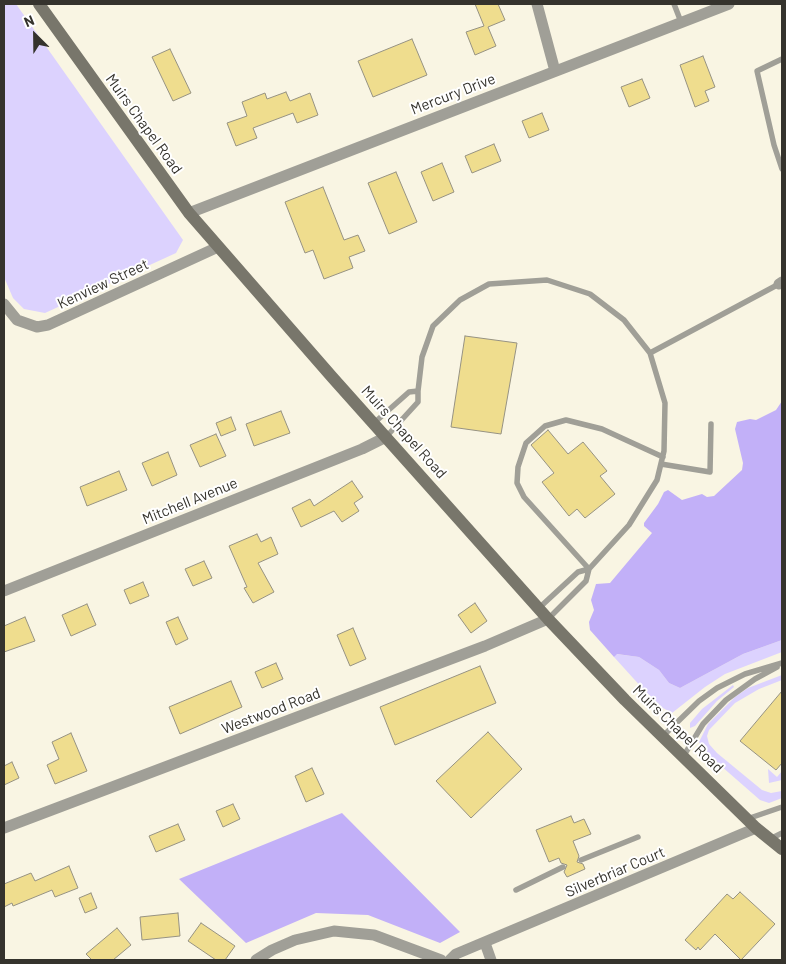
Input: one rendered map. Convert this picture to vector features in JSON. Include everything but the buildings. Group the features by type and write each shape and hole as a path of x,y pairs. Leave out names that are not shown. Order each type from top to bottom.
{"main road":[{"name":"Muirs Chapel Road","path":"39,4 189,213 218,247 539,608 624,700 752,824 782,849"}],"street":[{"path":"537,4 556,71"},
{"name":"Mercury Drive","path":"189,213 729,4"},
{"name":"Kenview Street","path":"4,304 17,320 37,326 48,325 218,247"},
{"name":"Mitchell Avenue","path":"4,591 362,449 386,437"},
{"name":"Westwood Road","path":"4,828 485,646 548,618"},
{"name":"Silverbriar Court","path":"450,960 456,954 485,943 752,824"},
{"path":"256,960 272,950 295,940 334,931 374,935 441,960"},
{"path":"485,943 491,960"}],"lane":[{"path":"674,4 681,22"},
{"path":"782,59 757,71 774,145 782,169"},
{"path":"386,437 418,402 422,357 433,326 460,300 489,284 547,280 590,294 624,320 650,353 664,403 662,457 657,480 629,525 589,569 586,581 548,618"},
{"path":"650,353 780,283"},
{"path":"374,423 409,392 418,391"},
{"path":"589,569 524,498 517,483 518,467 526,443 546,426 566,420 602,429 662,457"},
{"path":"661,464 710,472 711,424"},
{"path":"539,608 578,572 589,569"},
{"path":"662,737 699,701 716,688 744,674 782,663"},
{"path":"683,757 703,724 726,700 755,679 782,663"},
{"path":"752,824 782,807"},
{"path":"770,839 782,833"},
{"path":"581,860 638,836"},
{"path":"516,890 563,868"}],"shaded area":[{"path":"4,4 16,4 183,240 176,253 45,313 24,309 13,298 4,277"},
{"path":"782,401 782,640 743,654 680,688 669,683 659,670 639,657 617,654 614,657 590,630 589,622 594,610 591,600 596,584 610,583 652,533 644,526 644,523 664,492 668,490 682,500 702,494 707,497 714,496 742,470 743,463 735,429 737,422 750,419 756,420 776,410"},
{"path":"782,640 782,652 725,674 672,713 663,708 643,689 614,657 616,654 639,657 659,670 669,683 680,688 743,654"},
{"path":"782,675 782,680 759,689 735,703 709,730 707,736 709,744 717,753 762,790 771,793 782,791 782,798 769,803 760,800 705,752 699,742 708,724 735,697 748,688"},
{"path":"733,685 734,687 717,701 695,726 690,728 690,723 702,709"},
{"path":"768,769 777,777 782,771 782,780 769,783"},
{"path":"342,813 460,932 440,943 368,915 316,913 246,943 179,879"}]}
